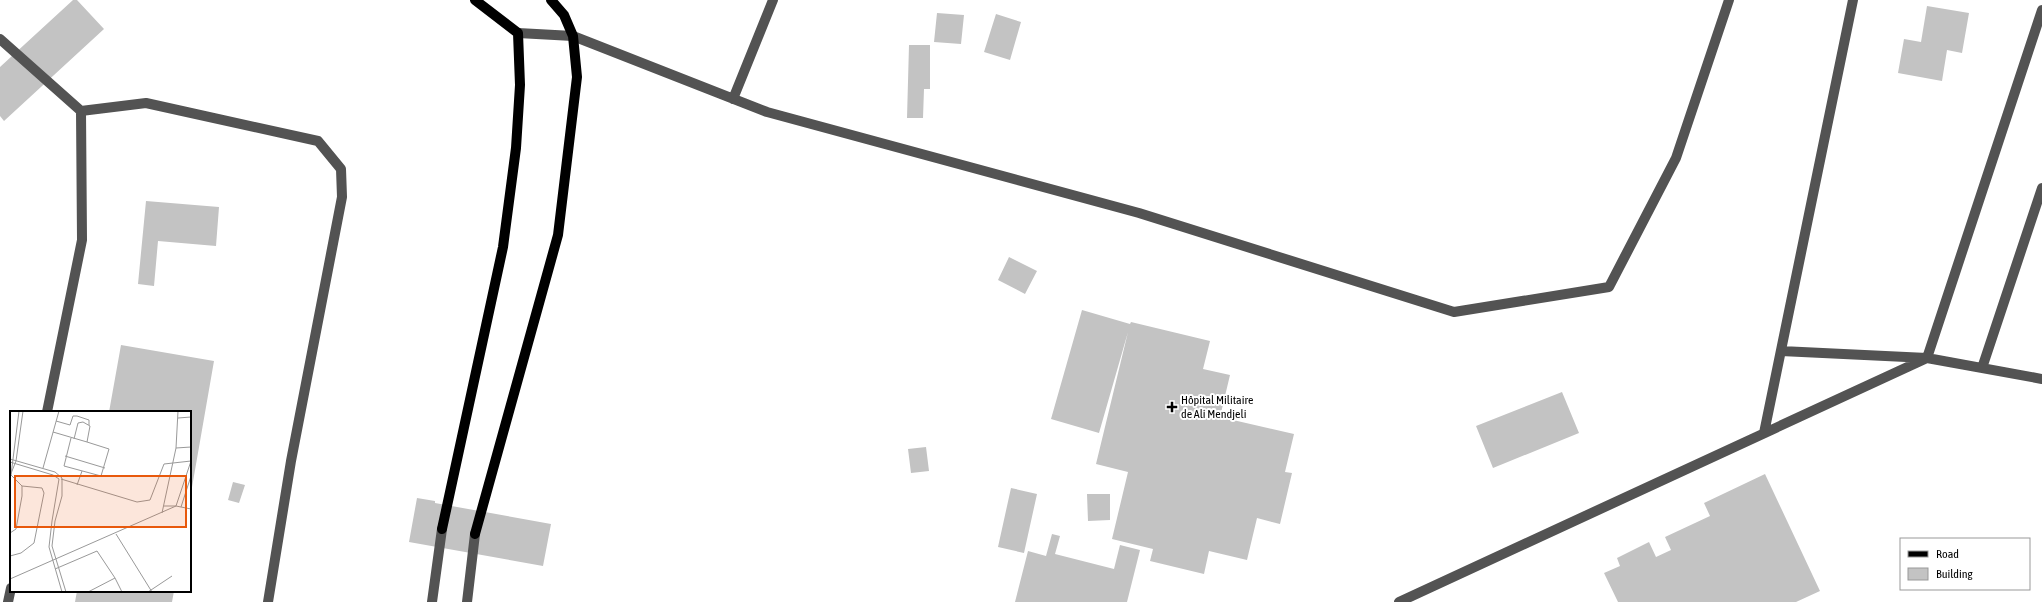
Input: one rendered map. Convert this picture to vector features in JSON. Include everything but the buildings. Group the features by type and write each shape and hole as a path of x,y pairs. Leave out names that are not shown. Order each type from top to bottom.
{"main road":[{"path":"442,529 503,247 516,148 520,85 518,33 475,0"},
{"path":"475,534 558,235 578,77 573,36 564,15 551,0"}],"lane":[{"path":"733,99 773,0"},
{"path":"518,33 573,36 767,112 1139,213 1454,312 1609,287 1676,158 1729,0"},
{"path":"1764,433 1853,0"},
{"path":"1399,602 1927,358 2042,10"},
{"path":"0,39 81,111 82,240 47,411"},
{"path":"81,111 146,103 318,141 341,169 342,197 291,461 268,602"},
{"path":"1982,368 2042,188"},
{"path":"1781,351 1927,358 2042,379"},
{"path":"432,602 442,529"},
{"path":"467,602 475,534"},
{"path":"8,602 10,592"}],"place":[{"name":"Hôpital Militaire de Ali Mendjeli","path":"1172,407"}]}
